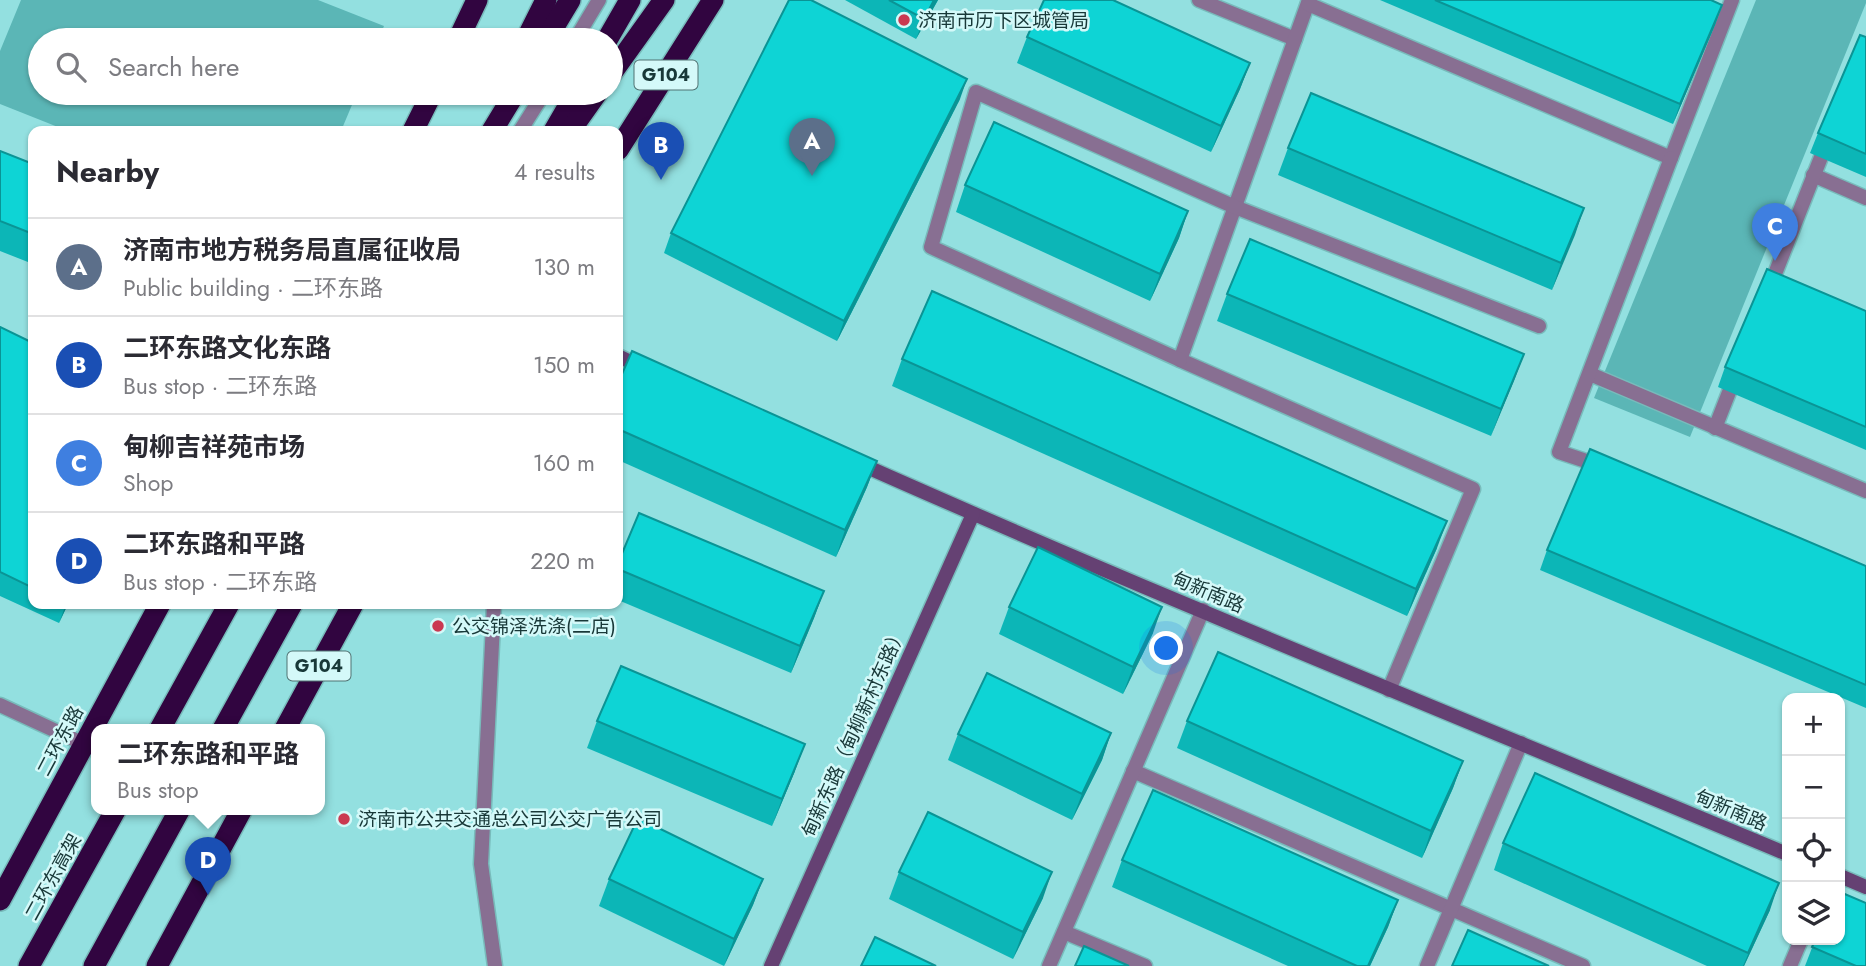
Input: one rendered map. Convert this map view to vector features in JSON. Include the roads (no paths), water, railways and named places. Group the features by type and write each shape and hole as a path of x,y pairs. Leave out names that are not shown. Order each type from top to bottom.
{"highway":[{"path":"463,28 477,0"},
{"path":"532,28 545,0"},
{"path":"553,28 570,0"},
{"path":"614,28 630,0"},
{"path":"623,57 664,0"},
{"name":"G104","path":"623,142 713,0"},
{"path":"416,126 426,105"},
{"path":"484,126 495,105"},
{"path":"495,126 508,105"},
{"path":"557,126 569,105"},
{"path":"574,126 588,105"},
{"name":"二环东路","path":"95,724 157,609"},
{"path":"163,724 226,609"},
{"path":"226,724 289,609"},
{"name":"G104","path":"288,724 350,609"},
{"name":"二环东路","path":"0,900 91,731"},
{"name":"二环东高架","path":"29,966 113,815"},
{"path":"94,966 177,815"},
{"path":"157,966 239,815"}],"street":[{"path":"582,28 599,0"},
{"path":"1199,0 1295,39"},
{"path":"1616,472 1559,452 1732,0"},
{"path":"1180,360 1308,2 1671,158"},
{"path":"1389,691 1473,489 931,247 976,92 1235,207 1539,326"},
{"path":"523,126 536,105"},
{"path":"1764,302 1833,127"},
{"path":"1813,176 1866,198"},
{"path":"623,358 656,373"},
{"path":"1715,428 1740,365"},
{"path":"1590,374 1866,491"},
{"name":"甸新南路","path":"846,458 1389,691 1782,852"},
{"name":"甸新东路（甸柳新村东路）","path":"771,966 973,514"},
{"path":"494,609 481,864 495,966"},
{"path":"1049,966 1203,610"},
{"path":"0,705 84,744"},
{"path":"1427,966 1521,743"},
{"path":"1133,771 1583,966"},
{"path":"1845,878 1866,887"},
{"path":"1064,932 1144,966"},
{"path":"1790,966 1799,945"}],"place":[{"name":"济南市历下区城管局","path":"904,20"},
{"name":"济南市地方税务局直属征收局","path":"812,176"},
{"name":"二环东路文化东路","path":"661,180"},
{"name":"甸柳吉祥苑市场","path":"1775,261"},
{"name":"公交锦泽洗涤(二店)","path":"438,626"},
{"name":"济南市公共交通总公司公交广告公司","path":"344,819"},
{"name":"二环东路和平路","path":"208,895"}]}
